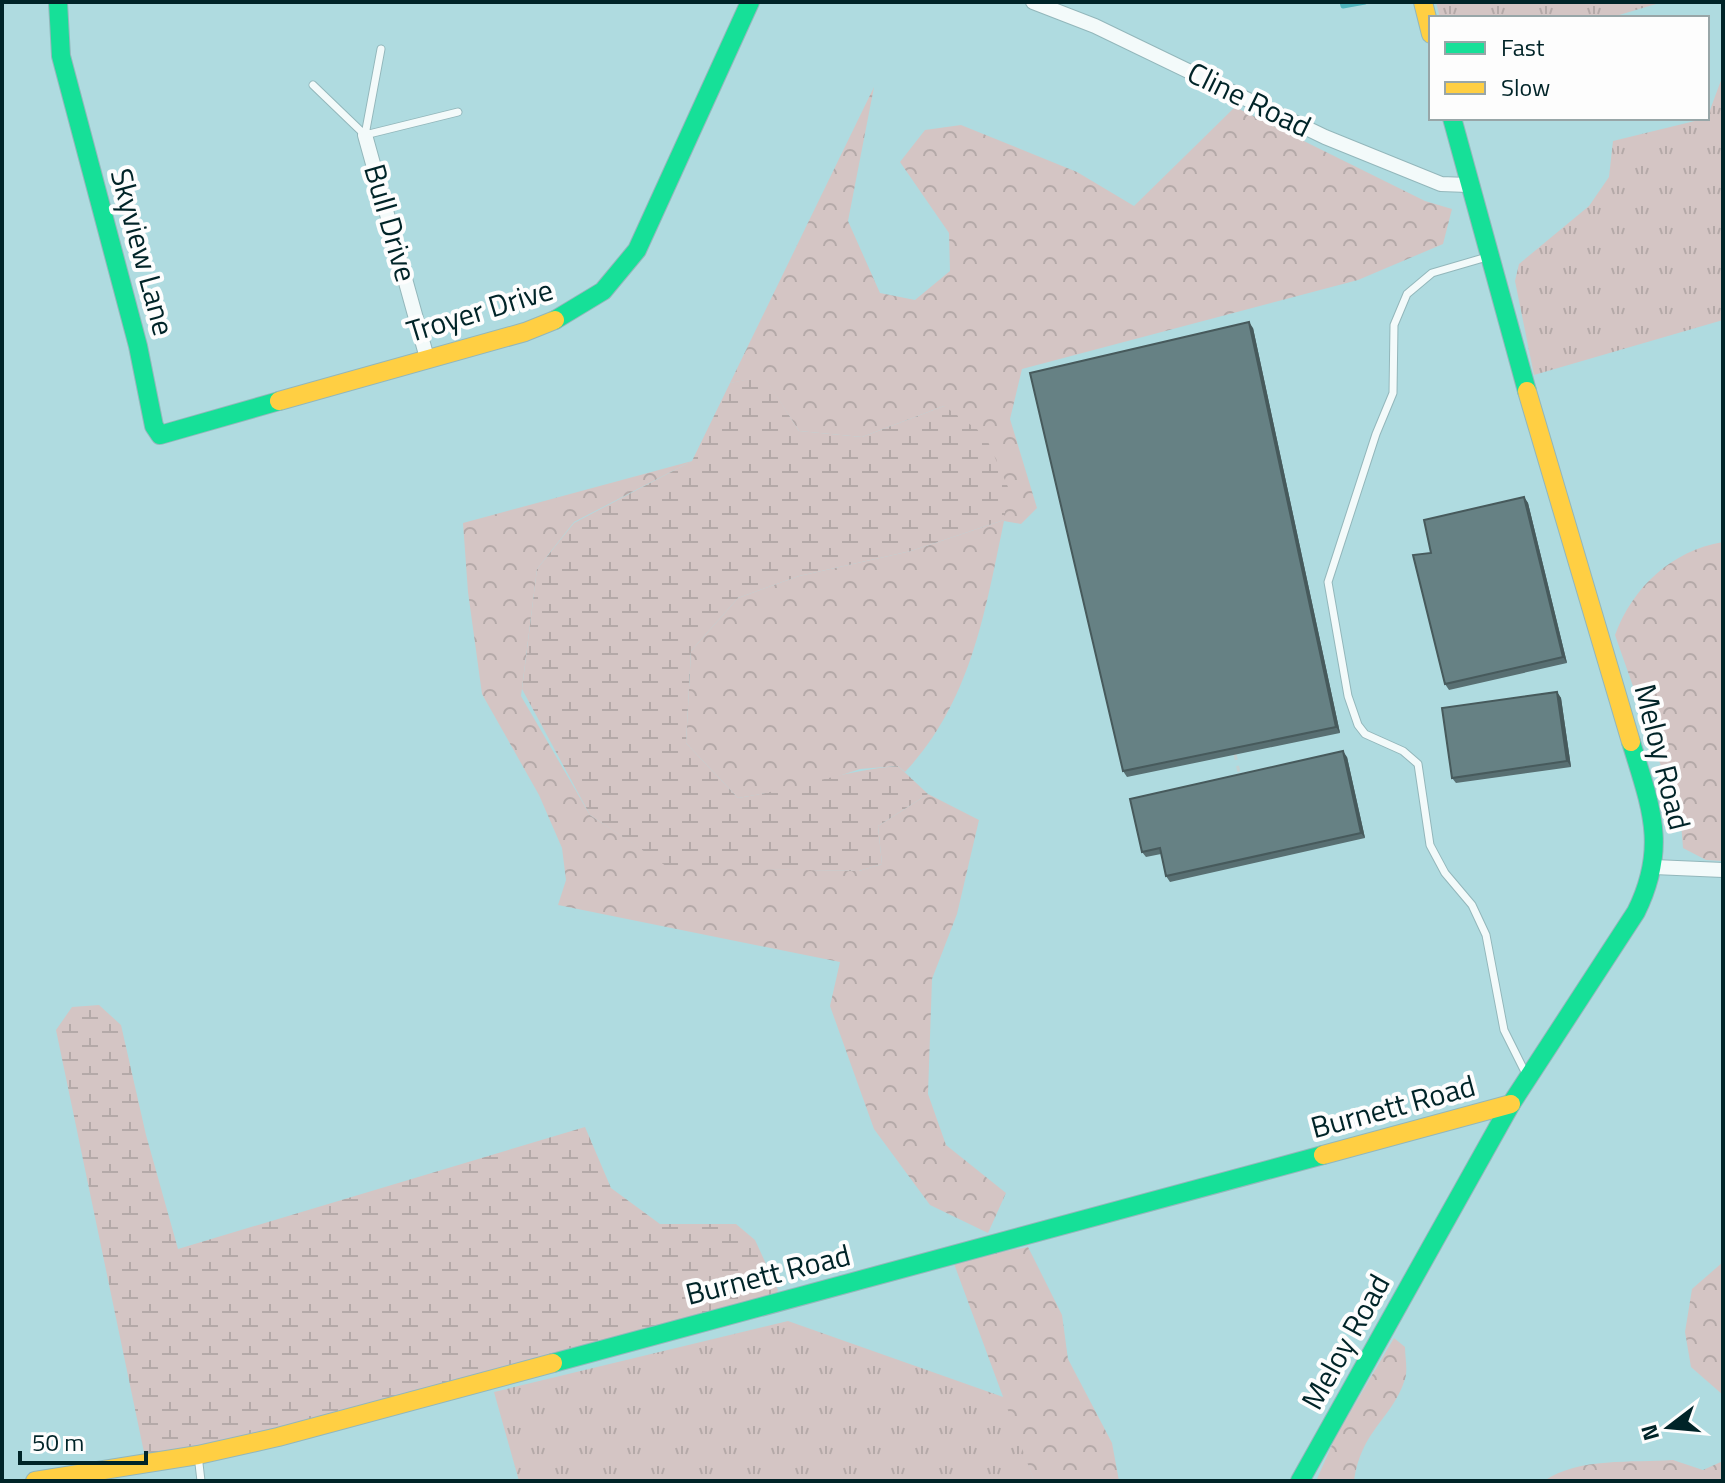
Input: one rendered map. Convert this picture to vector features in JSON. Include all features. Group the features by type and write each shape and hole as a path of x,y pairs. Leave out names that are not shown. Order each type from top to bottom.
{"street":[{"name":"Skyview Lane","path":"58,2 61,56 138,346 154,426 160,435 170,434 239,411"},
{"name":"Troyer Drive","path":"239,411 525,332 561,318 600,295 637,250 750,2"},
{"name":"Cline Road","path":"1033,2 1095,26 1226,91 1378,159 1441,184 1468,185"},
{"path":"1423,2 1429,26"},
{"name":"Meloy Road","path":"1300,1481 1511,1104 1636,912 1654,867 1656,837 1639,762 1543,451 1452,120"},
{"name":"Bull Drive","path":"365,135 427,358"},
{"path":"1654,867 1723,870"},
{"name":"Burnett Road","path":"35,1481 198,1455 278,1437 1511,1104"}],"lane":[{"path":"365,135 381,49"},
{"path":"313,85 365,135"},
{"path":"365,135 458,112"},
{"path":"1489,257 1432,273 1407,294 1394,325 1393,393 1376,434 1328,582 1348,696 1358,725 1365,734 1403,751 1418,764 1430,845 1445,873 1472,905 1486,935 1504,1030 1528,1078"},
{"path":"198,1455 201,1481"}],"path":[{"path":"1235,754 1241,780"}],"green space":[{"path":"1436,2 1663,2 1616,16 1440,16"},
{"path":"1723,75 1723,320 1534,375 1515,281 1519,264 1589,206 1609,177 1613,141 1709,120"},
{"path":"874,87 848,221 880,293 915,300 950,271 949,233 900,162 925,130 961,125 1077,172 1134,206 1235,107 1425,201 1452,209 1443,244 1358,280 1022,369 1010,419 1037,508 1021,524 1004,521 972,654 946,716 927,745 905,772 898,766 860,769 809,786 738,798 686,743 691,651 738,598 799,576 911,551 1004,520 944,406 862,437 799,431 764,377 730,383"},
{"path":"764,376 799,431 862,437 944,406 985,435 1008,487 1004,520 911,551 799,576 738,598 691,651 686,743 738,798 898,766 928,794 878,826 882,864 859,871 669,868 590,815 522,689 537,569 574,523 692,461 730,383"},
{"path":"692,461 574,522 537,569 521,696 590,815 669,867 859,871 882,864 878,826 928,794 979,820 957,914 932,979 928,1094 946,1145 1006,1193 988,1233 930,1205 874,1129 830,1006 840,962 558,905 566,880 562,848 539,795 482,694 468,592 463,523"},
{"path":"1723,542 1723,861 1706,860 1683,848 1681,823 1615,635 1632,601 1656,574 1687,554"},
{"path":"99,1005 121,1025 146,1135 178,1249 585,1127 611,1188 660,1224 736,1224 755,1240 778,1290 772,1303 146,1462 56,1030 72,1007"},
{"path":"1028,1247 1062,1315 1068,1359 1112,1443 1119,1481 1034,1481 953,1261"},
{"path":"1723,1262 1723,1395 1691,1367 1685,1332 1692,1289"},
{"path":"788,1321 1006,1398 1034,1481 519,1481 494,1392"},
{"path":"1394,1338 1405,1347 1405,1379 1393,1404 1363,1449 1354,1481 1316,1481 1336,1436"},
{"path":"1673,1460 1703,1470 1723,1461 1723,1481 1544,1481 1558,1473 1589,1465"}],"building":[{"path":"1249,322 1336,727 1123,771 1030,373"},
{"path":"1524,497 1563,657 1445,684 1413,555 1431,553 1424,520"},
{"path":"1557,692 1567,761 1452,778 1442,708"},
{"path":"1343,751 1361,833 1166,876 1160,848 1142,852 1130,799"}],"waterway":[{"path":"1342,2 1343,6 1365,2"}],"traffic: fast":[{"path":"58,2 61,56 138,346 154,426 160,435 279,401"},
{"path":"555,320 603,291 637,250 750,2"},
{"path":"1453,120 1527,391"},
{"path":"1300,1481 1511,1104 1636,912 1646,889 1654,847 1650,808 1631,742"},
{"path":"553,1363 1323,1155"}],"traffic: slow":[{"path":"1423,2 1429,26"},
{"path":"279,401 525,332 555,320"},
{"path":"1527,391 1631,742"},
{"path":"1323,1155 1511,1104"},
{"path":"35,1481 198,1455 278,1437 553,1363"}]}
